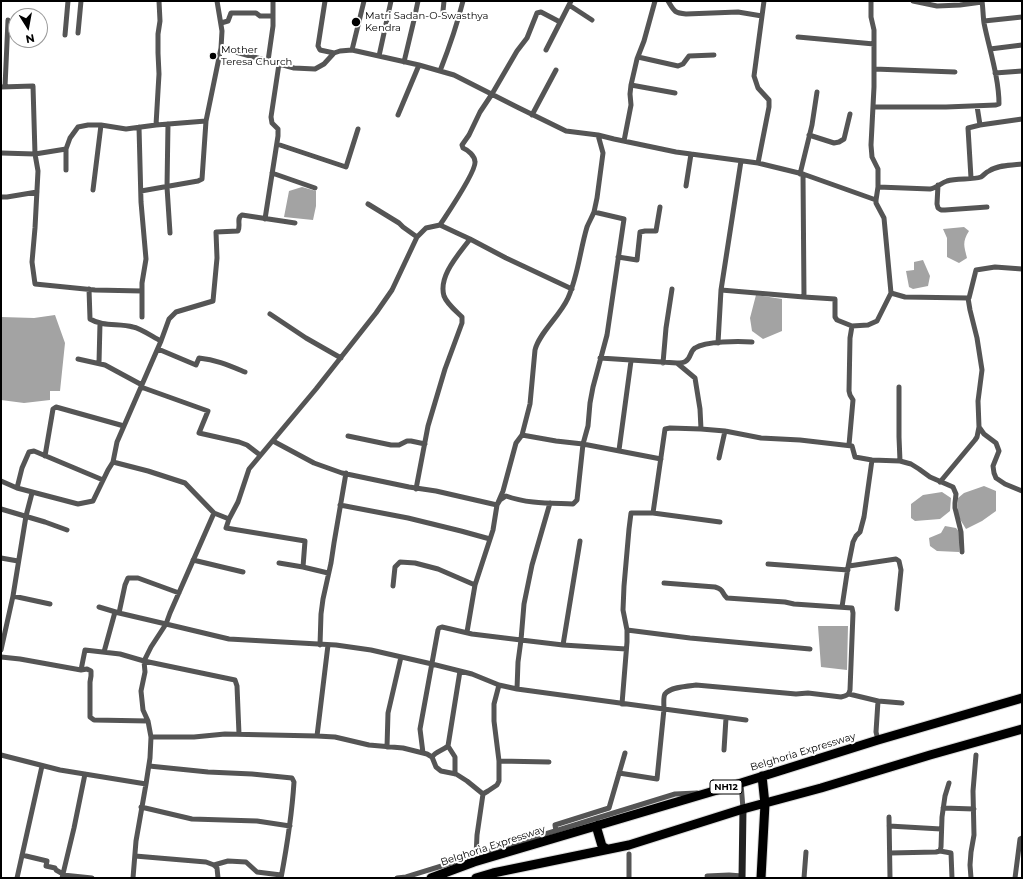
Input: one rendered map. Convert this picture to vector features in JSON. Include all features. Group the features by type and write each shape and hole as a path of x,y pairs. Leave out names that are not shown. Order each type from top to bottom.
{"highway":[{"name":"Belghoria Expressway","path":"431,878 475,858 598,825 712,792 878,740 1022,698"},
{"path":"476,878 629,844 743,809 765,804 1022,729"},
{"path":"761,878 765,804 762,776"},
{"path":"598,825 597,829 602,846 607,849"}],"street":[{"path":"65,35 68,1"},
{"path":"78,33 81,1"},
{"path":"156,125 159,74 159,1"},
{"path":"141,191 202,179 206,121 221,48 222,31 217,1"},
{"path":"268,61 273,26 273,1"},
{"path":"325,1 318,46 320,50 334,54"},
{"path":"352,50 364,1"},
{"path":"379,56 391,1"},
{"path":"404,62 418,1"},
{"path":"443,11 444,1"},
{"path":"440,71 459,18 463,1"},
{"path":"624,141 631,105 631,85 655,1"},
{"path":"668,1 676,12 680,14 738,12 762,16"},
{"path":"758,163 769,107 769,100 758,88 754,76 764,1"},
{"path":"721,290 835,299 835,316 837,320 852,326 868,325 877,321 891,293 884,218 876,203 878,169 872,157 871,145 874,30 871,17 871,1"},
{"path":"873,107 946,108 999,104 982,2 960,5 944,3 937,6 928,2 912,1"},
{"path":"546,50 570,3 592,20"},
{"path":"440,225 456,201 474,168 475,161 473,156 463,148 462,145 517,51 527,38 538,13 541,12 560,22"},
{"path":"221,23 228,21 231,13 256,13 260,16 273,16"},
{"path":"984,21 1022,17"},
{"path":"8,20 3,87 33,86 35,154 38,171 32,262 35,284 142,292"},
{"path":"798,37 874,44"},
{"path":"990,49 1022,45"},
{"path":"221,48 294,68 314,69 324,64 334,54 340,51 352,50 419,65 454,75 566,131 598,135 676,152 758,163 801,174 876,200"},
{"path":"638,58 678,66 683,64 689,56 714,55"},
{"path":"264,219 278,136 278,129 272,123 271,117 279,64"},
{"path":"398,115 419,65"},
{"path":"874,68 956,72"},
{"path":"532,115 556,70"},
{"path":"995,73 1022,71"},
{"path":"631,85 675,93"},
{"path":"804,297 801,174 817,92"},
{"path":"977,106 980,125"},
{"path":"809,135 834,143 839,142 844,138 850,114"},
{"path":"971,178 968,128 1022,119"},
{"path":"66,170 66,149 70,138 78,127 101,125 126,128 206,121"},
{"path":"168,124 167,187 170,233"},
{"path":"93,190 101,125"},
{"path":"140,127 141,202 146,259 142,283 142,317"},
{"path":"277,144 346,167 358,129"},
{"path":"467,632 475,585 493,530 497,505 503,491 516,444 522,435 530,404 537,343 559,314 572,289 588,226 594,212 603,153 598,135"},
{"path":"1,153 35,154 66,149"},
{"path":"686,186 691,154"},
{"path":"718,343 721,290 742,161"},
{"path":"878,187 930,189 953,179 981,177 989,171 1005,165 1022,164"},
{"path":"272,173 315,188"},
{"path":"938,185 937,204 938,208 941,210 987,207"},
{"path":"1,196 7,197 37,192"},
{"path":"368,204 399,223 417,238"},
{"path":"618,257 637,260 640,232 656,231 660,207"},
{"path":"497,505 500,500 506,496 515,500 540,503 573,504 576,500 583,444 588,426 593,387 607,335 624,219 594,212"},
{"path":"1,481 17,488 78,504 93,501 113,462 117,442 158,349 169,319 176,312 213,301 217,258 216,232 238,230 238,219 242,215 295,223"},
{"path":"303,567 305,541 226,528 238,502 249,469 369,322 392,290 417,238 426,228 440,225 572,289"},
{"path":"416,488 428,426 445,370 462,323 462,317 451,306 445,297 442,286 449,268 470,239"},
{"path":"940,482 975,440 979,427 978,401 982,370 968,298 976,270 994,267 1022,270"},
{"path":"89,289 90,319 100,323 134,327 161,341"},
{"path":"663,363 666,328 672,289"},
{"path":"891,293 905,296 968,298"},
{"path":"270,314 306,338 341,358"},
{"path":"99,363 100,323"},
{"path":"849,446 853,400 849,391 850,338 852,326"},
{"path":"600,358 677,363 685,362 688,360 694,348 704,345 737,341 752,342"},
{"path":"158,349 196,366 199,358 209,359 219,361 245,372"},
{"path":"78,359 105,365 142,386 190,405 208,410 199,433 239,442 247,445 260,455"},
{"path":"618,450 631,361"},
{"path":"677,363 695,378 700,409 701,429"},
{"path":"899,387 898,437 900,461"},
{"path":"45,456 53,409 56,406 124,426"},
{"path":"979,427 984,434 996,443 999,451 993,466 996,478 1005,484 1022,491"},
{"path":"653,513 665,429 725,431 761,438 800,440 852,446 855,457 872,460 900,461 911,464 919,468 930,477 953,487 956,494 955,508 961,532 962,552"},
{"path":"719,458 725,431"},
{"path":"522,435 618,450 661,459"},
{"path":"348,436 391,445 399,445 406,441 425,444"},
{"path":"273,441 314,463 346,474 436,491 497,505"},
{"path":"17,488 22,468 29,452 34,452 45,456 103,480"},
{"path":"842,607 854,542 856,536 860,532 864,517 872,460"},
{"path":"113,462 185,483 214,513 229,520"},
{"path":"320,645 321,614 346,474"},
{"path":"1,650 13,596 26,516 32,492"},
{"path":"517,689 518,662 524,604 532,565 550,503"},
{"path":"340,505 408,518 490,539"},
{"path":"1,509 68,530"},
{"path":"133,878 150,758 151,737 141,691 145,672 144,661 166,624 214,513"},
{"path":"622,704 626,649 626,630 623,610 624,586 631,513 653,513 720,522"},
{"path":"563,645 580,541"},
{"path":"1,558 18,561"},
{"path":"768,564 848,568 896,559 899,560 901,570 897,609"},
{"path":"193,560 243,572"},
{"path":"393,586 395,567 400,562 415,563 438,569 475,585"},
{"path":"279,563 328,573"},
{"path":"104,652 128,578 138,578 179,593"},
{"path":"664,583 715,587 722,590 724,596 727,598 852,608 849,694"},
{"path":"13,596 50,604"},
{"path":"99,607 229,639 328,645 371,650 472,674 498,685 517,689 746,720"},
{"path":"423,752 420,729 439,628 472,634 563,645 626,649"},
{"path":"626,630 810,648"},
{"path":"317,736 328,645"},
{"path":"81,670 85,650 120,654 144,661 235,680 237,686 239,734"},
{"path":"1,657 81,670 87,669 90,671 91,676 90,717 94,720 148,721"},
{"path":"387,747 388,713 401,657"},
{"path":"455,774 455,757 448,746 460,671"},
{"path":"483,794 497,785 499,781 500,762 494,721 494,704 498,685"},
{"path":"619,773 656,779 665,694 670,690 696,685 835,697 846,696 849,694 878,701 902,703"},
{"path":"878,701 876,732 878,740"},
{"path":"724,750 726,718"},
{"path":"151,737 194,737 225,734 317,736 402,748 427,754 432,757 436,767 441,771 455,774 467,781 483,794"},
{"path":"432,757 434,753 443,750 448,746"},
{"path":"556,831 556,825 609,808 625,754"},
{"path":"971,878 970,865 974,835 973,791 976,755"},
{"path":"1,756 60,770 146,784"},
{"path":"500,762 549,762"},
{"path":"17,878 42,766"},
{"path":"149,766 292,778 294,782 290,826 281,876 258,872 246,862 228,861 214,865"},
{"path":"63,876 85,774"},
{"path":"707,876 729,875 742,877 743,809 741,783"},
{"path":"940,852 943,808 948,783"},
{"path":"397,878 406,877 475,858 675,794 712,792"},
{"path":"475,858 483,794"},
{"path":"142,807 192,819 257,821 290,826"},
{"path":"943,808 974,809"},
{"path":"889,817 890,878"},
{"path":"889,826 942,830"},
{"path":"1016,878 1020,838 1022,838"},
{"path":"804,878 806,852"},
{"path":"890,853 951,853 952,878"},
{"path":"629,854 629,878"},
{"path":"22,855 47,861 46,866 55,868 63,876 92,878"},
{"path":"135,856 206,862 217,868 218,878"}],"shaded area":[{"path":"302,187 316,191 316,206 313,220 284,217 289,191"},
{"path":"964,227 969,231 965,238 964,244 967,258 959,263 947,257 947,238 943,229"},
{"path":"923,260 930,276 928,286 913,289 909,287 906,271 914,270 914,262"},
{"path":"756,295 782,299 782,331 763,339 752,331 750,318"},
{"path":"55,315 65,343 60,391 50,391 50,400 24,403 1,400 1,317 34,318"},
{"path":"984,486 996,491 996,511 982,521 966,529 958,516 958,498 964,493"},
{"path":"942,492 951,498 950,511 940,519 915,521 911,518 911,504 923,495"},
{"path":"945,526 956,528 960,533 959,552 937,551 930,546 929,538 941,533"},
{"path":"818,626 848,626 847,670 821,667"}],"place":[{"name":"Matri Sadan-O-Swasthya Kendra","path":"356,22"},
{"name":"Mother Teresa Church","path":"213,56"}]}
